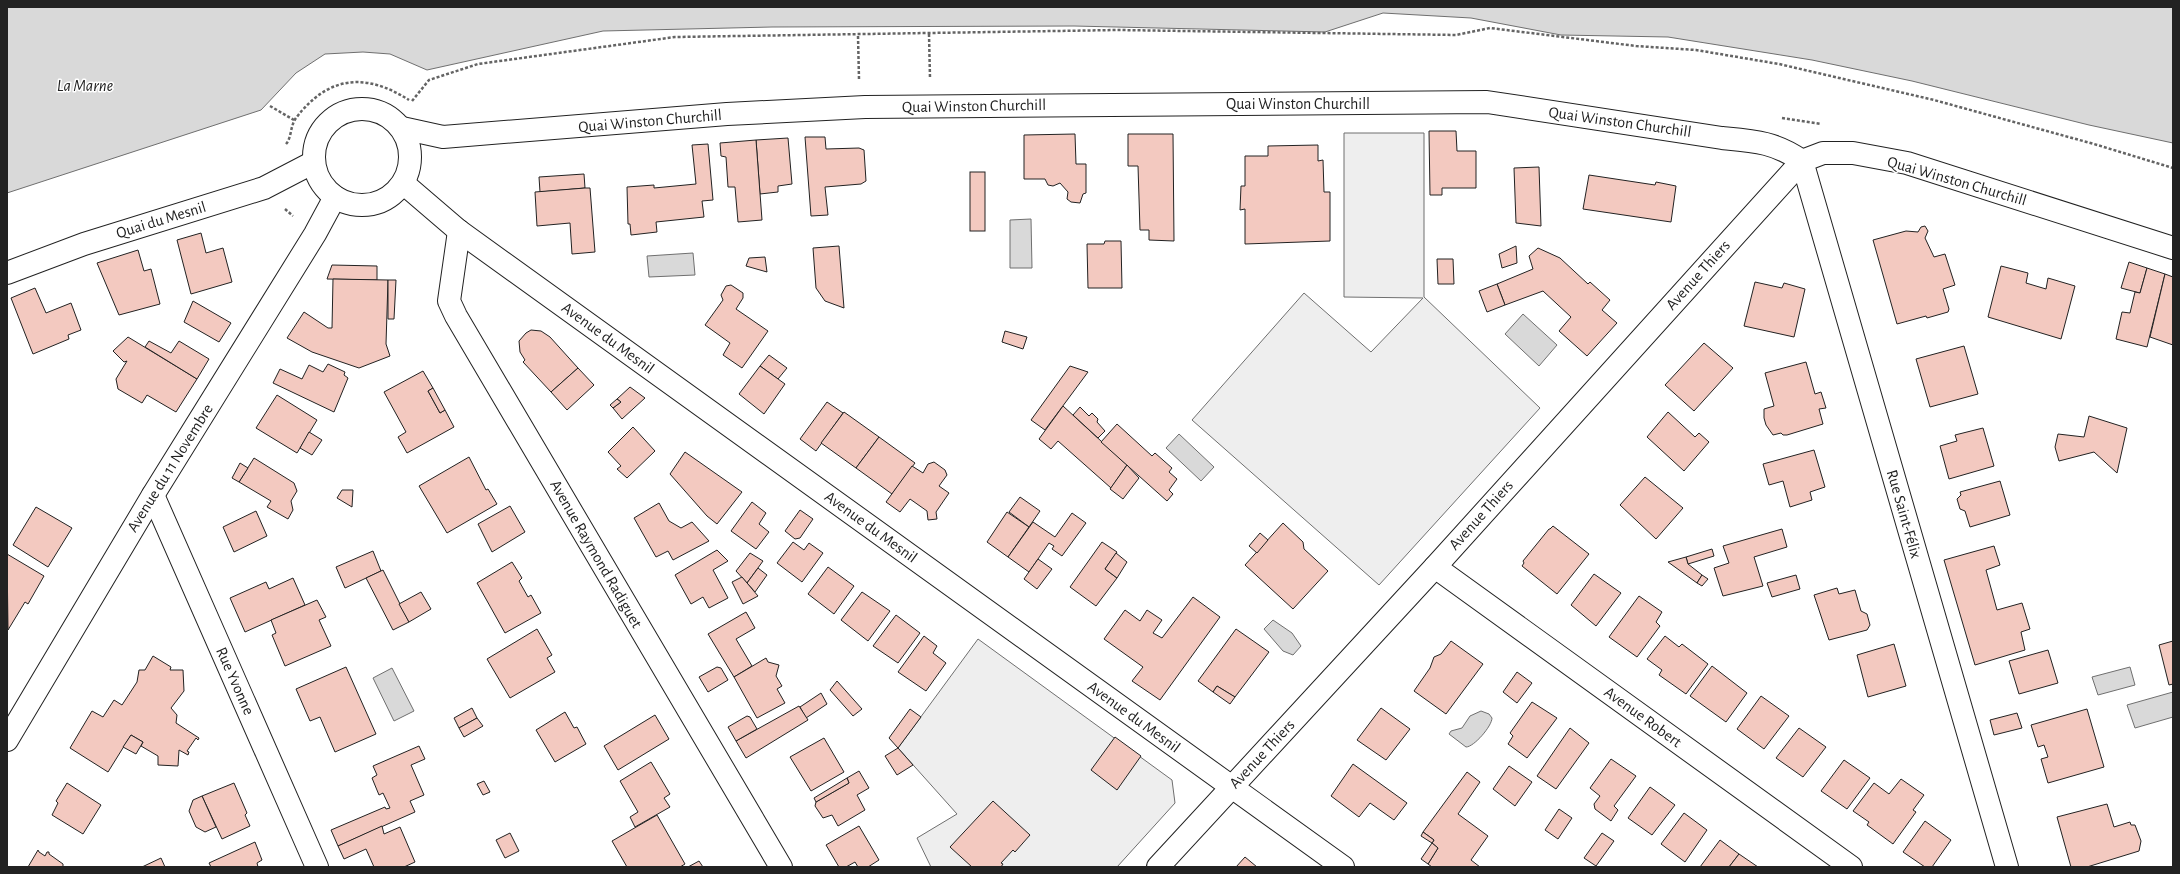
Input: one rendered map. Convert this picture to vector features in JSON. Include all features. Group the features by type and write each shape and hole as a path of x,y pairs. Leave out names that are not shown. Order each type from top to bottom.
{"street":[{"name":"Quai Winston Churchill","path":"402,128 443,137 727,114 865,107 1487,102 1722,138 1761,141 1786,150 1802,161 1823,153 1853,153 1907,163 2173,248"},
{"path":"360,108 376,110 390,117 402,128 408,141 410,156 409,170 403,183 392,194 379,202 372,204 350,204 335,197 325,188 318,176 314,162 315,146 321,131 331,119 345,111 360,108"},
{"name":"Avenue Thiers","path":"1158,867 1435,567 1802,161"},
{"name":"Rue Saint-Félix","path":"1802,161 2007,867"},
{"name":"Quai du Mesnil","path":"7,274 84,244 264,188 314,162"},
{"name":"Avenue du Mesnil","path":"403,183 459,231 1343,867"},
{"name":"Avenue du 11 Novembre","path":"7,740 153,495 315,234 335,197"},
{"name":"Avenue Raymond Radiguet","path":"459,231 449,301 456,316 780,867"},
{"name":"Rue Yvonne","path":"153,495 317,867"},
{"name":"Avenue Robert","path":"1435,567 1851,867"}],"path":[{"path":"412,101 429,80 478,64 675,37 858,36 1118,30 1456,35 1490,28 1636,46 1696,50 1779,64 1934,100 2094,144 2173,168"},
{"path":"929,34 930,83"},
{"path":"858,36 860,83"},
{"path":"283,147 288,142 294,120 310,101 325,89 341,83 363,82 394,90 416,104"},
{"path":"270,106 294,120"}],"shaded area":[{"path":"1344,133 1424,133 1424,297 1540,408 1379,585 1192,420 1304,293 1371,352 1423,298 1344,297"},
{"path":"978,639 1172,780 1175,803 1117,867 931,867 917,838 957,814 898,748"}],"water":[{"name":"La Marne","path":"7,7 2173,7 2173,143 2089,125 1912,81 1812,60 1668,37 1561,35 1471,18 1383,13 1325,32 1074,26 772,27 603,31 427,70 390,54 363,52 325,54 296,73 261,110 7,193"},
{"path":"1031,219 1032,268 1010,268 1010,220"},
{"path":"693,253 695,275 649,277 647,256"},
{"path":"1523,314 1557,345 1539,366 1505,334"},
{"path":"1179,434 1214,467 1201,481 1166,448"},
{"path":"1273,620 1292,633 1301,646 1293,655 1283,651 1264,629"},
{"path":"2130,667 2135,685 2098,695 2092,677"},
{"path":"392,668 414,711 394,721 373,678"},
{"path":"2173,692 2173,717 2135,728 2127,705"},
{"path":"1481,711 1489,714 1492,718 1486,731 1473,744 1466,747 1449,734 1451,731 1462,728 1470,716"}],"building":[{"path":"1429,131 1456,131 1457,151 1476,151 1476,188 1442,188 1442,195 1430,195"},
{"path":"1075,134 1076,164 1086,164 1086,193 1083,194 1080,203 1071,202 1067,199 1068,192 1060,183 1053,186 1048,185 1045,179 1024,179 1024,135"},
{"path":"1128,134 1173,134 1174,241 1149,240 1149,230 1140,230 1138,166 1128,166"},
{"path":"805,137 825,137 826,149 859,148 864,150 866,181 861,184 825,187 828,215 811,216"},
{"path":"788,138 792,184 778,186 778,192 760,194 756,140"},
{"path":"756,140 762,220 738,222 735,187 728,187 726,157 721,156 720,143"},
{"path":"708,144 713,200 702,201 704,217 656,222 657,232 631,235 630,224 628,224 627,187 654,185 654,188 696,184 692,145"},
{"path":"1318,145 1318,161 1323,160 1324,192 1330,192 1330,241 1245,244 1245,209 1240,210 1241,186 1245,186 1245,156 1268,156 1268,146"},
{"path":"1539,167 1541,226 1516,223 1514,168"},
{"path":"970,172 985,172 985,231 970,231"},
{"path":"584,174 585,188 540,192 539,177"},
{"path":"1589,175 1655,185 1656,182 1676,186 1671,222 1583,209"},
{"path":"590,188 595,252 572,254 570,223 537,226 535,192"},
{"path":"1925,226 1928,231 1925,238 1934,257 1945,254 1955,285 1943,289 1949,309 1948,312 1897,324 1873,240 1906,231 1918,232 1921,227"},
{"path":"201,233 206,253 223,248 232,282 191,294 177,240"},
{"path":"1105,241 1121,241 1122,288 1088,288 1087,244 1104,244"},
{"path":"839,246 844,308 825,301 816,288 813,248"},
{"path":"1516,246 1517,263 1502,268 1499,254"},
{"path":"1538,248 1560,258 1588,284 1590,282 1610,300 1602,310 1617,323 1587,356 1559,331 1571,317 1543,291 1505,305 1497,284 1533,269 1529,256"},
{"path":"138,250 144,271 151,269 160,304 119,315 97,263"},
{"path":"765,257 767,272 746,266 749,258"},
{"path":"1437,259 1453,259 1454,284 1438,284"},
{"path":"2129,262 2147,268 2140,293 2121,288"},
{"path":"332,265 377,266 377,280 327,279"},
{"path":"2001,266 2028,273 2026,283 2046,289 2048,278 2075,286 2061,339 1988,317"},
{"path":"2147,268 2165,274 2147,347 2116,339 2122,312 2130,313 2135,292 2140,293"},
{"path":"2165,274 2173,277 2173,345 2150,337"},
{"path":"333,279 388,280 386,344 390,356 359,368 312,352 287,338 304,312 328,328 332,328"},
{"path":"388,280 396,280 394,319 388,319"},
{"path":"1755,282 1782,288 1784,283 1805,289 1794,337 1744,326"},
{"path":"1497,284 1505,305 1487,312 1479,291"},
{"path":"731,285 743,293 743,298 736,309 768,331 742,368 723,355 730,343 705,325 723,300 721,295 726,286"},
{"path":"35,288 46,313 71,303 81,330 68,335 69,339 33,354 11,298"},
{"path":"193,301 231,323 219,342 184,322"},
{"path":"531,330 541,331 550,337 578,368 551,392 523,362 525,360 520,352 519,341"},
{"path":"1005,331 1027,337 1023,349 1002,342"},
{"path":"128,337 197,379 176,412 147,395 142,403 118,389 116,379 127,361 124,362 113,351"},
{"path":"149,341 171,353 179,341 209,359 197,379 145,347"},
{"path":"1704,343 1733,368 1694,411 1665,385"},
{"path":"1964,346 1978,394 1930,407 1916,359"},
{"path":"769,355 787,368 778,379 760,366"},
{"path":"1806,362 1815,394 1821,392 1826,408 1819,409 1823,424 1787,435 1783,435 1781,433 1773,435 1766,425 1764,418 1764,409 1774,406 1765,373"},
{"path":"328,364 345,372 344,375 348,378 334,412 273,383 280,369 302,379 309,365 323,372"},
{"path":"760,366 785,384 764,414 739,394"},
{"path":"1070,366 1088,372 1045,430 1031,420"},
{"path":"578,368 594,385 567,410 551,392"},
{"path":"423,371 433,388 428,391 440,413 445,410 454,427 407,453 398,437 406,432 384,392"},
{"path":"630,387 645,398 622,419 613,408 621,402 617,399"},
{"path":"433,388 445,410 440,413 428,391"},
{"path":"277,395 317,420 297,453 256,428"},
{"path":"617,399 621,402 613,408 610,405"},
{"path":"827,402 843,413 816,451 800,439"},
{"path":"1063,406 1127,465 1111,488 1058,441 1051,449 1039,439"},
{"path":"1080,407 1089,416 1092,413 1098,419 1097,422 1105,431 1098,438 1073,415"},
{"path":"844,412 879,437 856,468 821,443"},
{"path":"1668,412 1695,437 1699,433 1709,442 1684,471 1647,437"},
{"path":"2089,416 2127,428 2117,473 2094,452 2059,461 2055,447 2058,434 2084,437"},
{"path":"1117,424 1152,456 1155,453 1172,468 1169,472 1177,479 1169,490 1173,494 1167,501 1101,442"},
{"path":"633,427 655,451 627,478 617,469 621,466 608,452"},
{"path":"1983,428 1994,466 1949,479 1940,446 1957,441 1955,435"},
{"path":"309,432 322,440 312,455 300,448"},
{"path":"879,437 915,463 892,494 856,468"},
{"path":"1814,450 1825,487 1810,492 1812,500 1790,507 1783,481 1769,485 1763,464"},
{"path":"685,452 742,492 717,524 707,516 670,474"},
{"path":"469,457 486,490 488,489 497,504 447,533 419,486"},
{"path":"254,458 294,483 297,491 291,501 293,510 288,519 267,507 271,501 239,482"},
{"path":"934,462 945,470 947,475 939,486 949,493 936,512 937,519 928,520 927,511 910,499 900,512 886,502 912,466 923,473 928,464"},
{"path":"240,463 248,468 239,482 232,478"},
{"path":"1127,465 1139,478 1123,499 1110,489"},
{"path":"1645,477 1683,508 1656,539 1620,505"},
{"path":"2000,481 2010,515 1970,527 1965,511 1960,509 1957,499 1961,495 1960,492"},
{"path":"342,490 353,490 352,507 337,498"},
{"path":"1020,497 1040,511 1029,527 1009,512"},
{"path":"752,502 766,513 759,524 769,532 756,549 731,531"},
{"path":"659,503 669,521 681,528 692,522 709,541 673,560 668,551 656,557 634,518"},
{"path":"510,506 525,532 492,552 478,524"},
{"path":"36,507 72,528 48,567 13,545"},
{"path":"800,510 813,519 800,538 795,539 785,531"},
{"path":"256,511 267,536 234,552 223,527"},
{"path":"1007,512 1029,527 1008,557 987,542"},
{"path":"1072,513 1086,523 1062,556 1052,549 1054,546 1049,543 1029,572 1008,557 1033,522 1055,537"},
{"path":"1283,523 1303,542 1304,549 1328,571 1293,609 1245,565"},
{"path":"1553,526 1589,554 1557,594 1522,566 1524,563 1523,561"},
{"path":"1782,529 1787,547 1754,557 1763,586 1723,596 1714,568 1729,563 1723,546"},
{"path":"1260,533 1268,540 1257,553 1249,546"},
{"path":"793,542 804,550 809,543 823,553 802,582 777,563"},
{"path":"1102,542 1117,552 1105,569 1117,578 1096,606 1070,587"},
{"path":"1994,546 2000,565 1986,570 1997,610 2022,603 2030,629 2021,632 2025,650 1975,665 1944,560"},
{"path":"1712,549 1714,556 1688,564 1686,557"},
{"path":"717,550 728,561 713,570 728,598 709,608 703,597 691,604 675,575"},
{"path":"373,551 381,571 345,588 336,567"},
{"path":"750,553 763,561 747,583 736,571"},
{"path":"1116,553 1127,562 1117,578 1105,569"},
{"path":"7,554 44,576 28,604 25,602 8,630"},
{"path":"1686,557 1688,564 1702,575 1697,583 1668,562"},
{"path":"1038,559 1052,569 1037,589 1024,579"},
{"path":"512,562 522,578 519,581 528,597 531,595 541,613 505,633 477,583"},
{"path":"828,567 854,586 834,614 808,594"},
{"path":"758,568 767,575 755,592 747,583"},
{"path":"383,570 409,622 393,630 366,578"},
{"path":"1594,574 1621,593 1596,626 1571,605"},
{"path":"1702,575 1708,579 1702,586 1697,583"},
{"path":"1796,575 1800,589 1772,597 1767,583"},
{"path":"742,577 758,596 743,604 732,582"},
{"path":"293,578 305,605 245,632 230,598 266,582 269,589"},
{"path":"1837,588 1839,594 1855,590 1861,611 1867,614 1870,625 1867,630 1829,640 1814,595"},
{"path":"421,592 431,609 409,622 399,604"},
{"path":"862,592 890,611 868,641 841,620"},
{"path":"1639,596 1662,612 1656,622 1660,626 1637,657 1609,637"},
{"path":"1193,597 1220,617 1160,700 1132,681 1143,667 1104,639 1125,610 1140,621 1147,610 1162,620 1153,633 1162,638"},
{"path":"317,600 326,617 319,620 331,646 285,666 272,635 276,633 271,620"},
{"path":"746,612 755,628 736,639 752,666 734,677 708,634"},
{"path":"896,615 920,633 898,663 873,646"},
{"path":"537,629 552,655 547,658 555,672 510,698 487,659"},
{"path":"1236,629 1269,652 1235,697 1217,686 1213,692 1198,681"},
{"path":"924,636 937,646 933,653 946,663 926,691 898,672"},
{"path":"1665,636 1679,647 1682,644 1708,664 1686,694 1659,675 1662,670 1647,659"},
{"path":"1451,641 1483,664 1446,714 1414,691 1430,668 1434,657 1441,654"},
{"path":"2173,641 2173,684 2169,685 2159,645"},
{"path":"1894,644 1906,686 1868,697 1857,655"},
{"path":"2048,650 2058,683 2019,694 2009,661"},
{"path":"153,656 171,667 170,670 183,670 184,691 171,708 177,715 176,723 199,738 198,740 196,738 187,751 189,752 188,755 179,750 178,766 158,765 158,756 141,746 143,742 131,735 108,772 70,748 92,711 103,717 114,700 122,705 137,682 139,670 145,670"},
{"path":"766,658 768,662 779,665 776,676 782,686 777,689 785,703 757,718 734,677"},
{"path":"1712,666 1747,693 1726,722 1690,696"},
{"path":"346,667 376,734 335,752 320,717 310,721 296,689"},
{"path":"717,667 721,668 728,680 708,692 699,677"},
{"path":"1517,672 1532,683 1517,703 1503,692"},
{"path":"837,681 862,709 853,716 830,690"},
{"path":"1217,686 1235,697 1230,704 1213,692"},
{"path":"821,693 827,704 806,718 800,707"},
{"path":"1761,696 1789,716 1764,749 1737,729"},
{"path":"1532,702 1557,718 1527,758 1508,744 1513,736 1510,733"},
{"path":"799,706 808,720 746,758 736,741"},
{"path":"472,708 477,718 459,728 454,718"},
{"path":"1381,708 1410,729 1386,760 1357,740"},
{"path":"910,709 921,717 898,748 889,738"},
{"path":"2087,709 2104,767 2048,783 2041,759 2048,757 2044,745 2038,747 2031,725"},
{"path":"565,712 574,728 577,727 586,744 555,762 536,730"},
{"path":"2017,713 2022,728 1994,735 1990,720"},
{"path":"655,715 669,739 618,770 604,746"},
{"path":"747,716 750,717 757,729 736,741 728,727"},
{"path":"477,718 483,726 464,737 459,728"},
{"path":"1570,728 1589,743 1556,789 1537,776"},
{"path":"1799,728 1826,747 1803,777 1776,758"},
{"path":"131,735 143,742 136,754 123,747"},
{"path":"1115,737 1141,756 1117,790 1091,770"},
{"path":"824,738 844,772 811,791 790,757"},
{"path":"419,746 425,759 411,765 424,795 410,801 415,812 338,846 331,830 385,807 386,809 390,808 383,793 379,795 372,778 377,775 373,766"},
{"path":"898,748 913,765 897,775 885,756"},
{"path":"1611,759 1636,776 1614,806 1618,810 1611,821 1595,809 1594,804 1600,796 1590,788"},
{"path":"1844,760 1870,778 1847,809 1821,791"},
{"path":"651,762 670,794 664,798 670,807 635,827 630,817 638,812 620,781"},
{"path":"1353,764 1407,803 1394,820 1370,803 1359,817 1331,796"},
{"path":"1509,766 1532,782 1515,806 1493,789"},
{"path":"859,771 869,788 857,795 865,810 838,826 832,815 823,818 815,806 816,802 849,783 847,778"},
{"path":"1467,772 1480,782 1458,814 1488,836 1471,860 1480,867 1432,867 1428,864 1438,848 1432,843 1434,840 1423,832"},
{"path":"847,778 849,783 816,802 814,798"},
{"path":"1901,779 1924,795 1913,810 1916,812 1893,844 1867,825 1869,822 1853,811 1874,783 1889,794"},
{"path":"484,781 490,792 483,795 477,784"},
{"path":"67,783 101,805 83,834 52,815 58,803 56,801"},
{"path":"234,783 247,813 245,815 250,826 222,839 202,796"},
{"path":"1650,787 1675,805 1652,835 1628,818"},
{"path":"202,796 216,827 205,832 196,827 189,811 193,800"},
{"path":"993,801 1030,835 1015,852 1013,850 1001,863 1003,864 1001,867 972,867 950,847"},
{"path":"2107,804 2114,827 2130,822 2131,825 2135,825 2141,841 2139,851 2087,867 2071,867 2057,817"},
{"path":"1559,809 1572,818 1558,839 1545,830"},
{"path":"1684,813 1707,830 1685,862 1661,844"},
{"path":"657,815 685,864 680,867 627,867 612,841"},
{"path":"1925,821 1951,840 1932,867 1925,867 1903,852"},
{"path":"382,826 384,834 400,827 415,862 404,867 374,867 366,849 344,859 338,846"},
{"path":"859,826 879,860 868,867 858,867 855,862 846,867 839,867 826,845"},
{"path":"1423,832 1434,840 1432,843 1421,836"},
{"path":"510,833 519,851 505,858 496,840"},
{"path":"1602,833 1614,841 1596,866 1584,858"},
{"path":"1720,840 1739,854 1729,867 1700,867"},
{"path":"255,842 262,860 257,863 258,867 211,867 209,863"},
{"path":"1432,843 1438,848 1428,864 1421,859"},
{"path":"38,850 45,856 47,852 49,852 49,854 63,864 63,867 28,867"},
{"path":"1739,854 1758,867 1729,867"},
{"path":"1245,857 1257,867 1236,867"},
{"path":"161,858 165,867 142,867"},
{"path":"699,861 703,867 688,867"}]}
